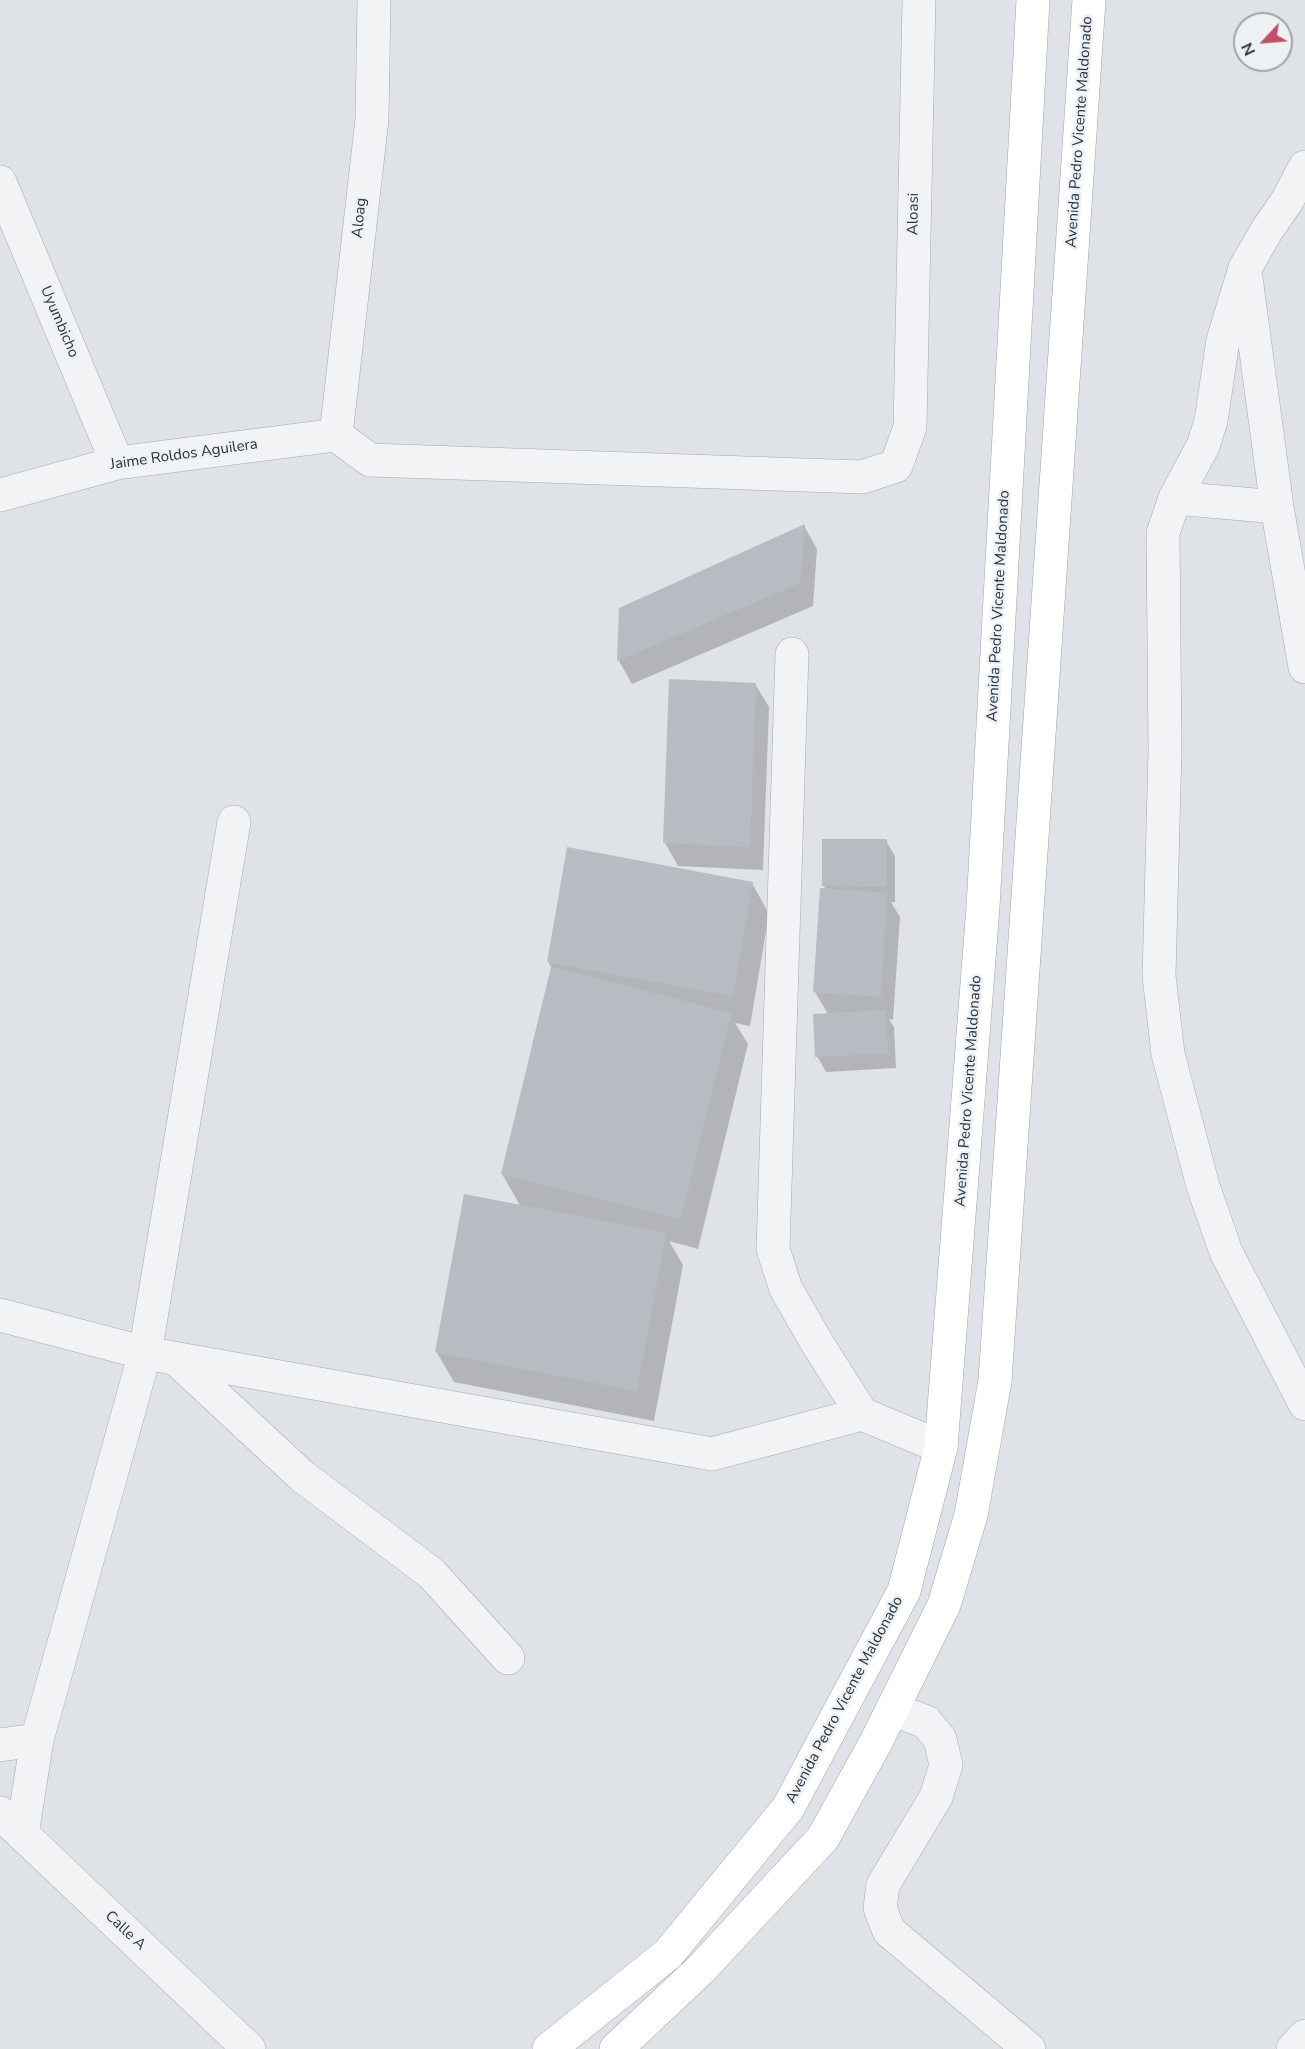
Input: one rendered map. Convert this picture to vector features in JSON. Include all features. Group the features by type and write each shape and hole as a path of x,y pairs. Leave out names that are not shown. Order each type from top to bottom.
{"main road":[{"name":"Avenida Pedro Vicente Maldonado","path":"549,2049 668,1954 788,1808 904,1591 941,1447 983,907 1033,0"},
{"name":"Avenida Pedro Vicente Maldonado","path":"616,2049 701,1969 823,1838 876,1742 945,1605 971,1515 995,1381 1089,0"}],"street":[{"name":"Aloag","path":"336,435 372,119 374,0"},
{"name":"Aloasi","path":"336,435 370,460 862,477 896,466 910,427 919,0"},
{"path":"1305,167 1287,201 1245,268 1223,340 1211,421 1203,446 1175,498 1163,533 1165,751 1159,976 1168,1054 1203,1186 1226,1251 1305,1404"},
{"name":"Uyumbicho","path":"0,182 117,463"},
{"path":"1245,268 1277,507 1305,667"},
{"name":"Jaime Roldos Aguilera","path":"0,495 117,463 336,435"},
{"path":"1175,498 1277,507"},
{"path":"792,654 773,1249 786,1289 816,1343 862,1414 941,1447"},
{"path":"11,1823 37,1740 145,1353 234,822"},
{"path":"0,1315 145,1353 712,1454 862,1414"},
{"path":"176,1359 302,1476 431,1573 508,1658"},
{"path":"892,1708 926,1722 940,1739 946,1765 936,1797 883,1885 880,1908 889,1931 1029,2049"},
{"path":"0,1745 37,1740"},
{"name":"Calle A","path":"11,1823 249,2049"},
{"path":"1293,2049 1305,2036"}],"building":[{"path":"805,524 800,583 617,661 619,608"},
{"path":"669,679 756,683 750,847 663,843"},
{"path":"822,839 887,839 887,887 822,886"},
{"path":"567,847 753,882 733,996 547,962"},
{"path":"820,888 887,893 881,997 813,992"},
{"path":"551,967 731,1013 681,1219 501,1174"},
{"path":"885,1010 888,1053 815,1057 813,1014"},
{"path":"464,1194 666,1233 637,1391 435,1352"}]}
